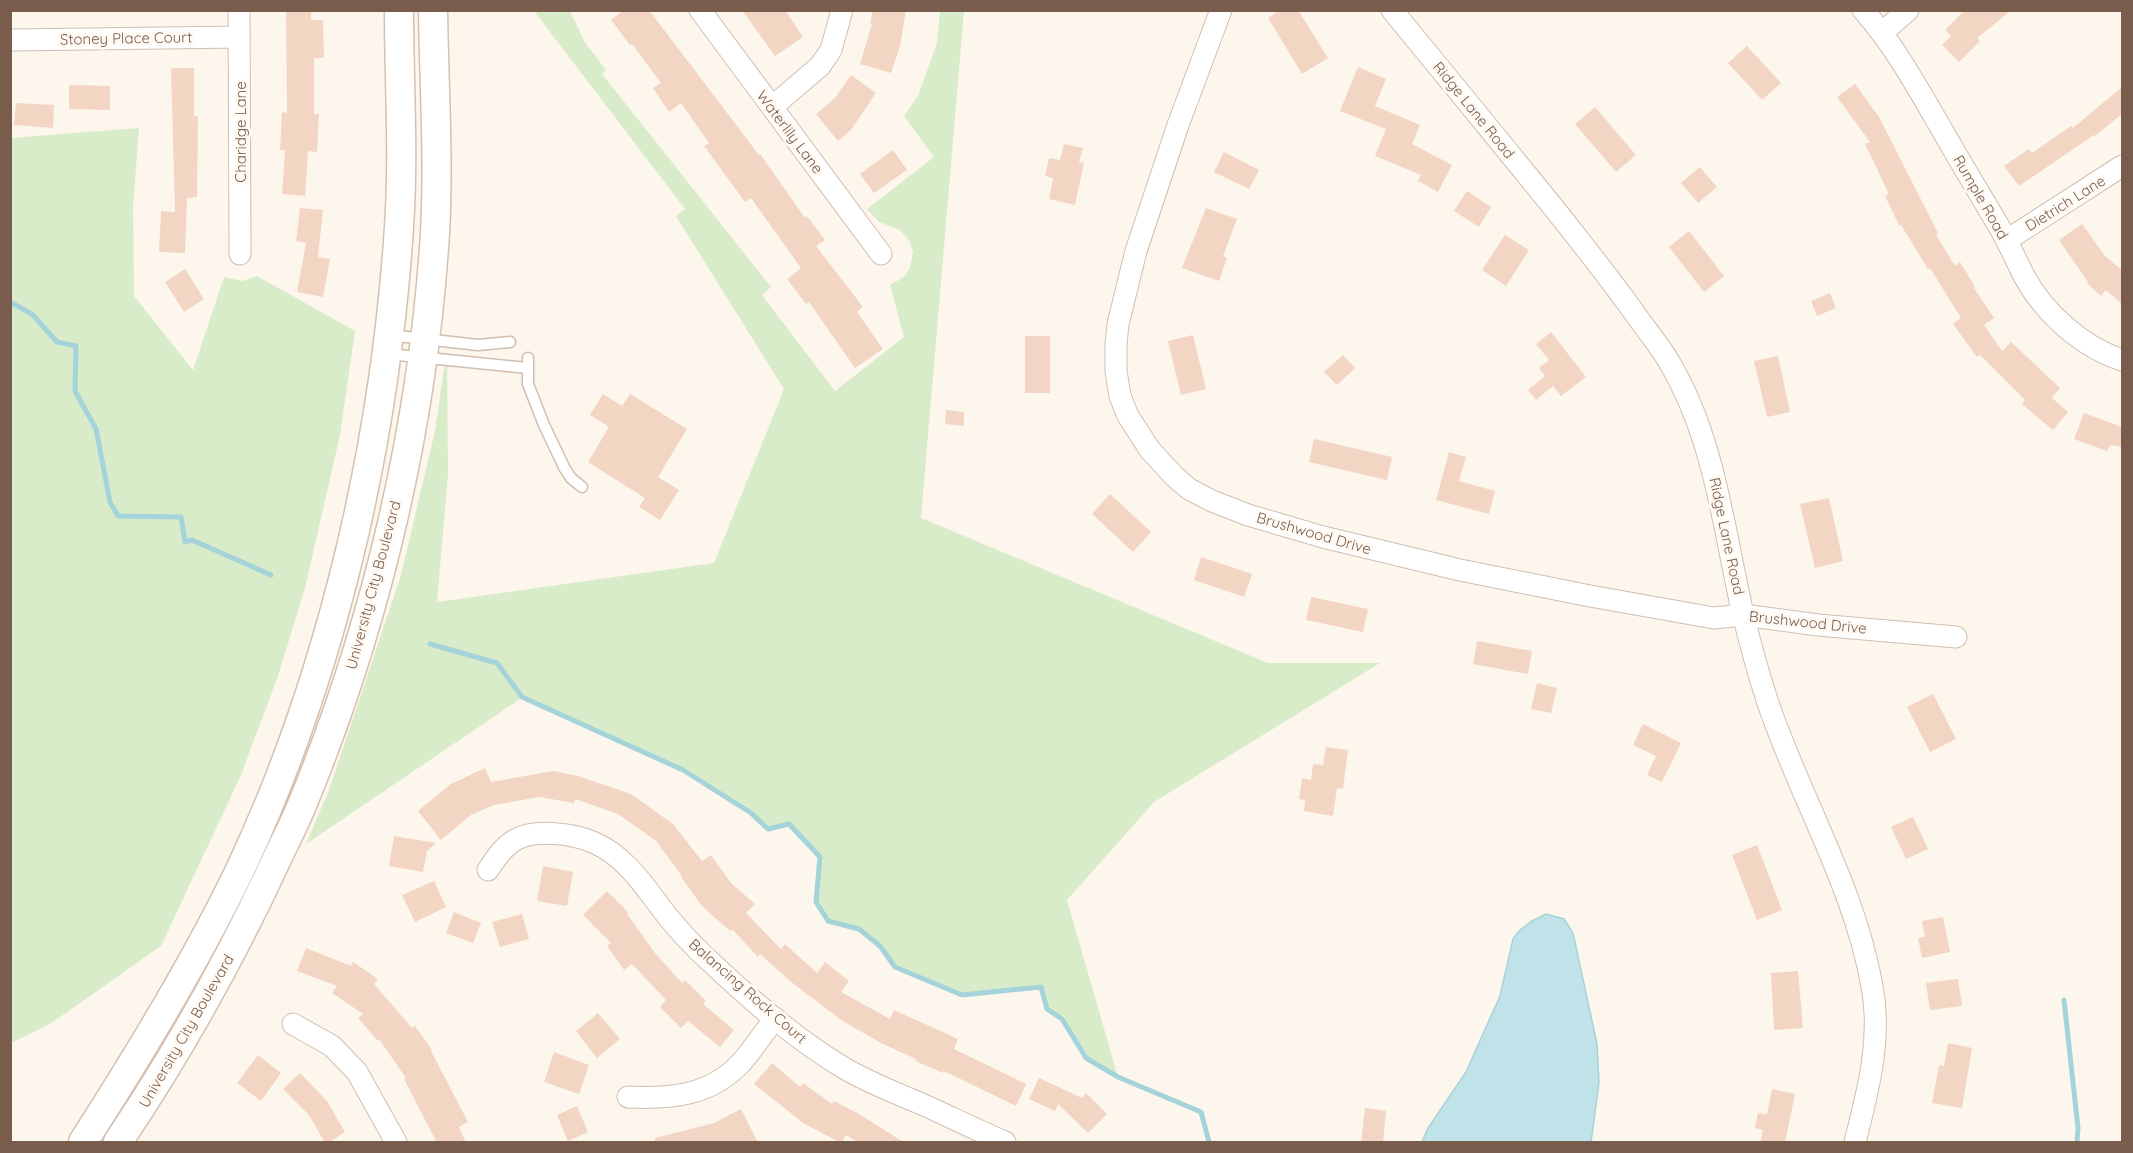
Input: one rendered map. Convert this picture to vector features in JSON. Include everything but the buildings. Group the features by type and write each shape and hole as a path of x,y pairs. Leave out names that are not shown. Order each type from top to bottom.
{"main road":[{"name":"University City Boulevard","path":"82,1143 124,1078 192,961 238,872 271,796 315,673 345,568 367,469 388,344 399,224 399,10"},
{"name":"University City Boulevard","path":"118,1143 212,991 266,883 313,778 367,619 401,478 424,348 435,231 433,10"}],"street":[{"name":"Charidge Lane","path":"239,10 240,254"},
{"name":"Waterlily Lane","path":"700,10 881,254"},
{"path":"772,107 820,66 831,50 842,10"},
{"name":"Brushwood Drive","path":"1221,10 1178,125 1136,251 1117,334 1115,365 1120,396 1137,431 1159,462 1189,489 1248,515 1323,537 1450,568 1590,596 1714,618 1743,615 1818,625 1956,637"},
{"name":"Ridge Lane Road","path":"1392,10 1606,273 1666,357 1686,393 1716,480 1743,615 1760,678 1784,746 1849,903 1864,950 1876,1023 1874,1058 1855,1143"},
{"name":"Rumple Road","path":"1863,10 1883,32 1905,65 2042,303 2061,322 2097,350 2122,360"},
{"path":"1883,32 1908,10"},
{"name":"Stoney Place Court","path":"12,40 240,38"},
{"name":"Dietrich Lane","path":"2007,240 2122,166"},
{"name":"Balancing Rock Court","path":"488,870 498,854 507,846 516,839 531,834 567,836 594,843 612,853 629,867 691,943 775,1018 845,1069 970,1136 1005,1143"},
{"path":"628,1097 685,1095 703,1089 724,1077 741,1063 775,1018"},
{"path":"293,1024 332,1046 357,1072 373,1097 396,1143"}],"lane":[{"path":"388,344 424,348 510,342"},
{"path":"388,344 528,363 528,384 554,448 571,478 582,487"}],"green space":[{"path":"534,11 570,11 584,41 606,70 602,74 771,287 762,295 835,391 904,337 890,285 904,277 910,268 913,252 910,242 900,230 879,222 867,209 934,157 904,116 918,96 937,43 940,11 964,11 921,518 1268,663 1380,663 1154,802 1067,900 1118,1077 1086,1058 1062,1019 1047,1009 1041,987 962,995 895,967 880,946 859,929 828,921 816,902 820,857 789,825 768,829 751,813 683,770 523,697 306,844 329,790 401,575 435,431 447,348 448,474 437,602 714,563 784,389 676,216 685,209"},
{"path":"139,128 133,206 134,296 193,370 224,277 243,281 257,276 355,331 340,435 305,588 278,676 241,775 161,946 50,1024 11,1043 11,138"}],"water":[{"path":"1546,914 1564,919 1573,933 1597,1044 1599,1083 1591,1142 1422,1142 1428,1128 1466,1072 1500,996 1513,939 1532,921"}],"waterway":[{"path":"10,302 32,314 57,342 76,346 75,391 96,429 110,502 118,516 181,517 185,542 192,540 271,575"},
{"path":"430,644 497,663 522,697 683,770 751,813 768,829 789,824 820,857 816,902 828,921 859,929 880,946 895,967 962,995 1041,987 1047,1009 1062,1019 1086,1058 1118,1077 1201,1112 1209,1142"},
{"path":"2064,1000 2078,1128 2077,1142"}]}
